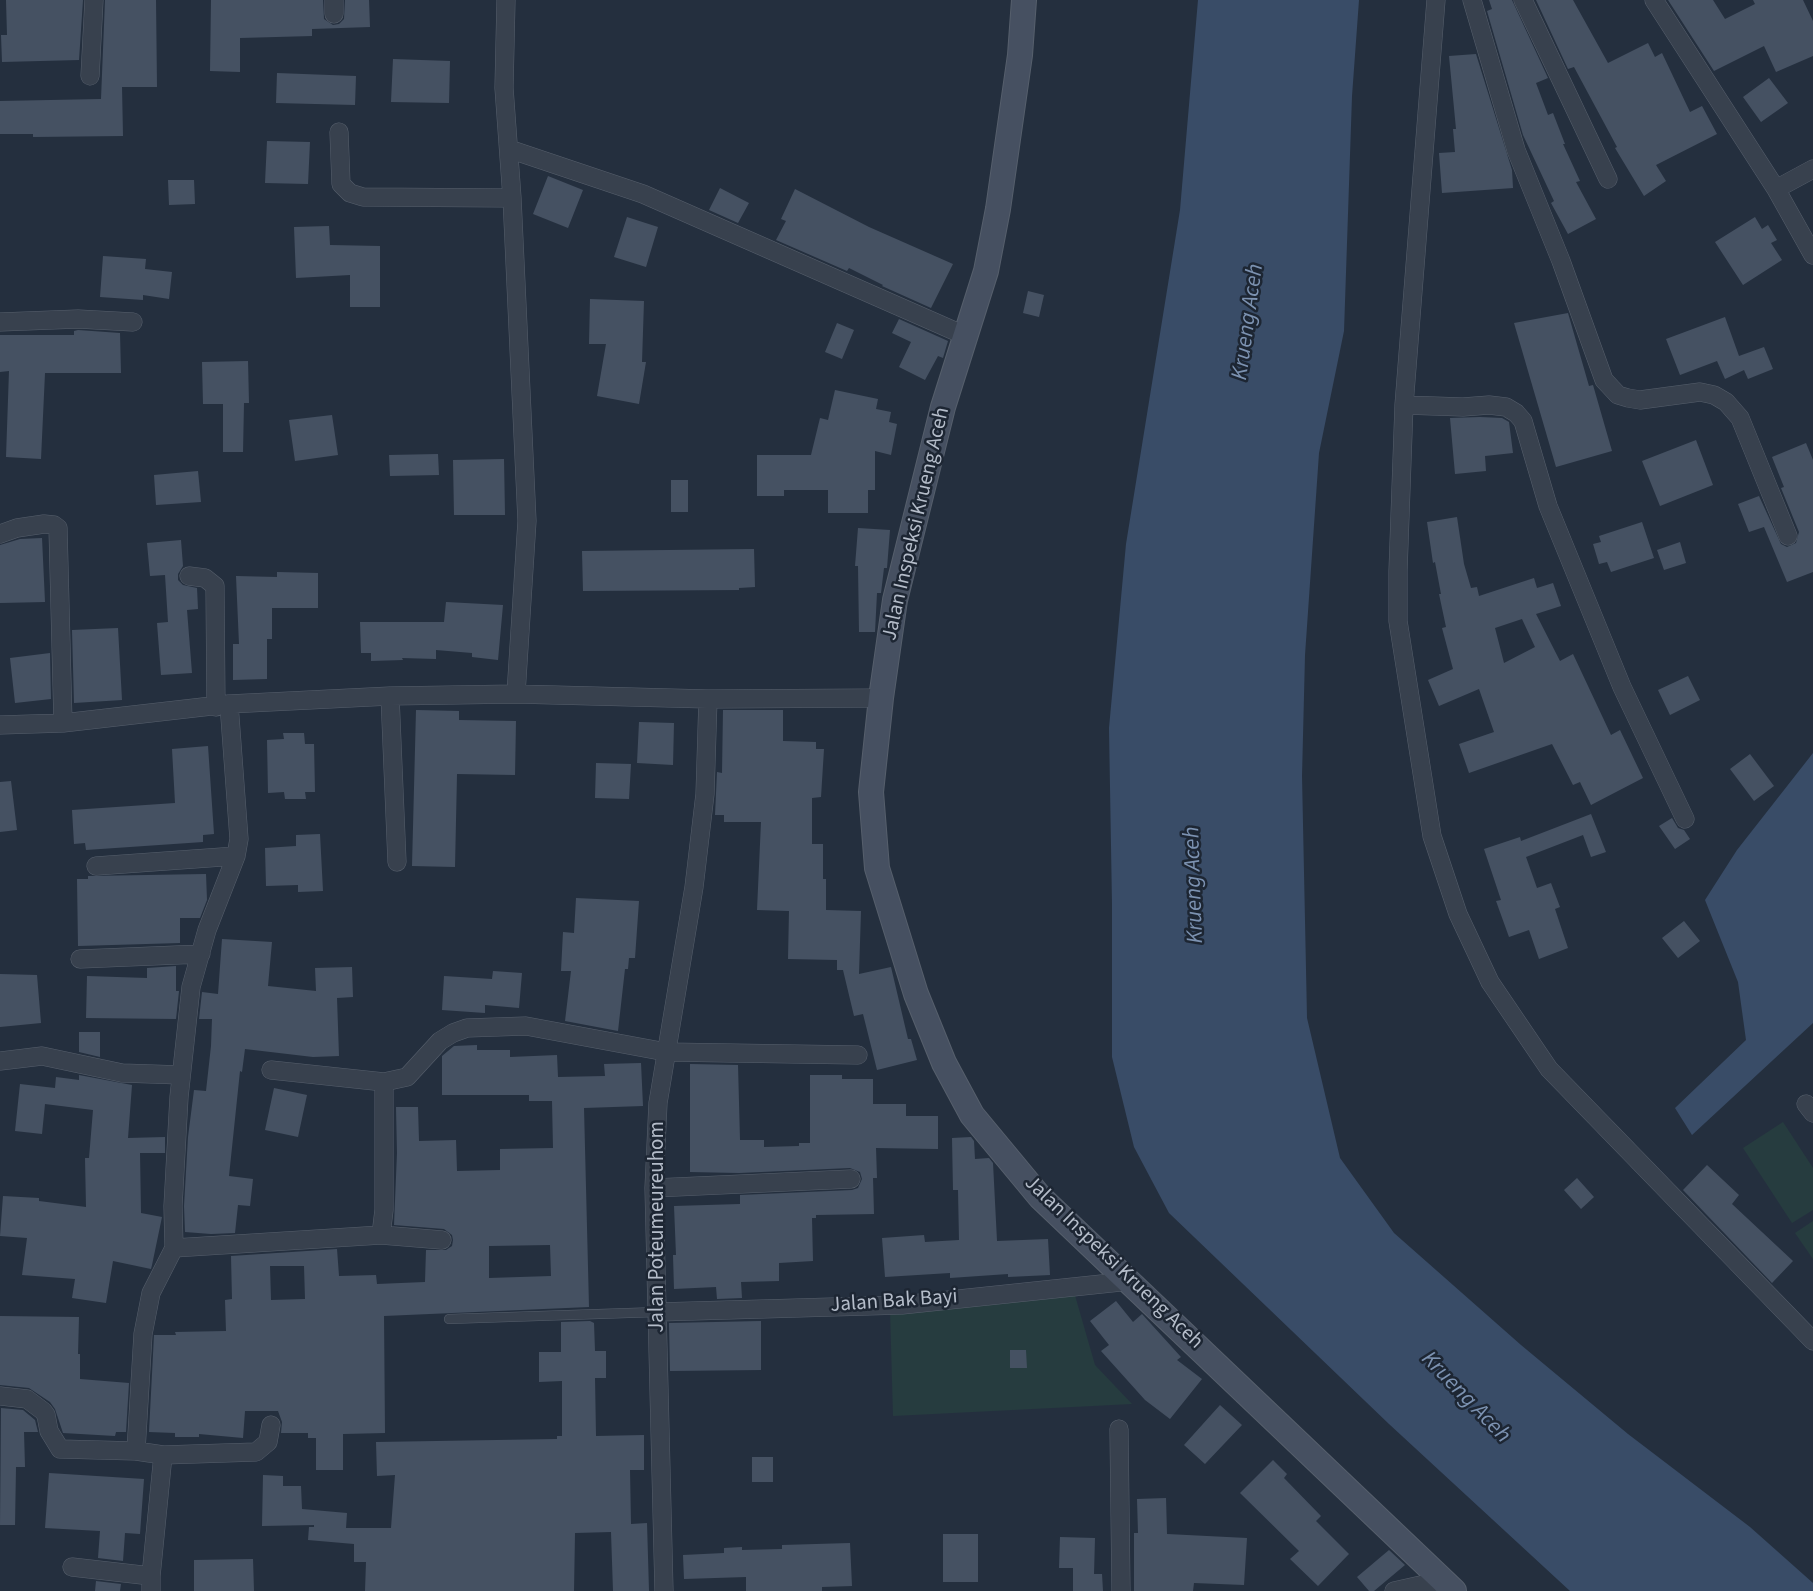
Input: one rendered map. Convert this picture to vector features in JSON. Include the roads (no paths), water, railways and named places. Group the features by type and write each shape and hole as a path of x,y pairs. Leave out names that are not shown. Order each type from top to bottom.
{"street":[{"path":"90,76 94,0"},
{"path":"506,0 504,88 512,198 527,521 516,694"},
{"name":"Jalan Inspeksi Krueng Aceh","path":"1024,0 1020,55 998,209 986,271 943,407 895,600 871,792 877,868 916,993 944,1063 972,1115 1040,1197 1448,1586"},
{"path":"1436,0 1404,405 1398,621 1432,836 1458,914 1490,982 1549,1069 1813,1341"},
{"path":"1472,0 1516,150 1561,261 1604,380 1618,395 1628,398 1640,400 1700,392 1714,395 1726,402 1740,418 1787,536"},
{"path":"1523,0 1608,179"},
{"path":"1654,0 1776,189 1813,256"},
{"path":"339,132 341,184 350,193 363,197 512,198"},
{"path":"509,149 643,194 966,336"},
{"path":"1776,189 1813,169"},
{"path":"0,322 78,319 133,321"},
{"path":"1404,405 1506,407 1523,421 1553,519 1622,687 1685,819"},
{"path":"0,534 44,524 58,528 63,723"},
{"path":"136,1451 143,1334 151,1293 174,1248 173,1206 181,1075 191,987 207,930 236,856 239,839 223,706 215,586 205,578 189,576"},
{"path":"0,725 63,723 223,706 390,696 516,694 708,699 881,698"},
{"path":"390,696 397,862"},
{"name":"Jalan Poteumeureuhom","path":"664,1591 654,1188 658,1103 694,887 705,794 708,699"},
{"path":"96,866 236,856"},
{"path":"80,959 201,954"},
{"path":"271,1070 384,1082 407,1077 440,1041 453,1032 467,1028 526,1026 666,1052 858,1055"},
{"path":"0,1061 42,1056 122,1073 181,1075"},
{"path":"381,1235 384,1210 384,1082"},
{"path":"654,1188 850,1179"},
{"path":"174,1248 381,1235 442,1240"},
{"name":"Jalan Bak Bayi","path":"658,1312 902,1305 1130,1281"},
{"path":"0,1396 27,1399 43,1410 49,1431 60,1449 136,1451 163,1455 256,1452 268,1442 271,1425"},
{"path":"1119,1429 1121,1591"},
{"path":"72,1567 151,1584 163,1455"},
{"path":"1394,1591 1448,1586"}],"lane":[{"path":"449,1319 658,1312"}],"water":[{"name":"Krueng Aceh","path":"1198,0 1359,0 1352,96 1344,331 1319,453 1305,655 1302,776 1307,1018 1340,1158 1394,1233 1521,1345 1628,1434 1750,1527 1813,1583 1813,1591 1570,1591 1389,1424 1169,1213 1134,1147 1112,1057 1109,728 1126,544 1180,210"},
{"path":"1813,753 1813,1023 1692,1135 1675,1108 1746,1040 1738,982 1705,900 1737,850"}]}
